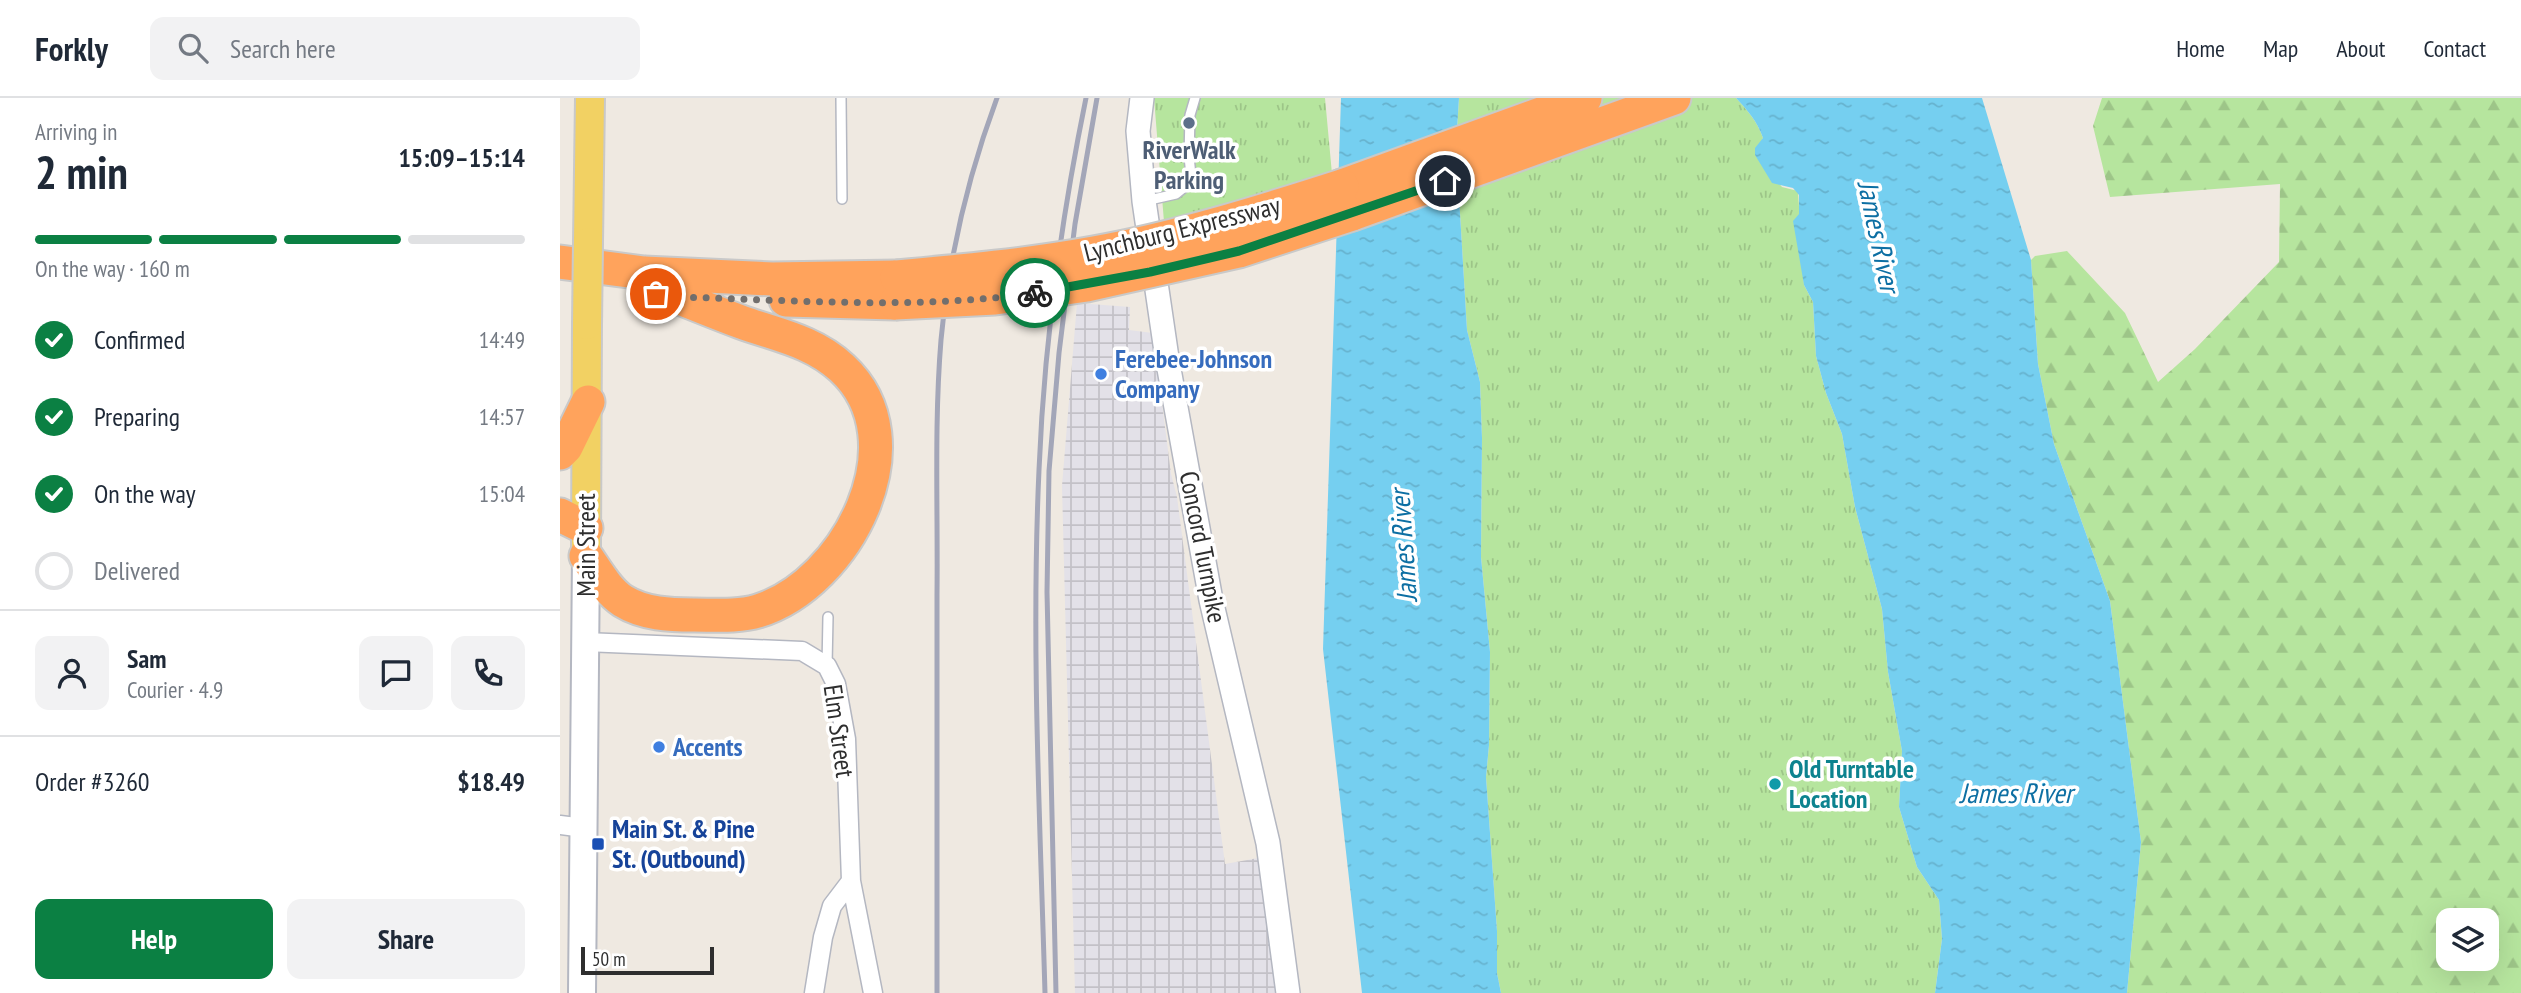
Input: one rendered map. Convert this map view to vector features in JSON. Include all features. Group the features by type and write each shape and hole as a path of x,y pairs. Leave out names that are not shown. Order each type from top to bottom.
{"highway":[{"path":"1347,200 1586,98"},
{"path":"1347,200 1674,98"},
{"name":"Lynchburg Expressway","path":"560,283 677,297 896,290 1007,267 1096,253 1255,214 1347,200"},
{"name":"Lynchburg Expressway","path":"560,262 644,273 772,279 896,290"},
{"path":"575,525 620,599 636,608 654,613 741,615 759,611 785,599 815,576 844,542 867,495 877,445 875,425 861,391 842,368 815,348 794,338 743,323 677,297"},
{"path":"560,453 566,447 588,402"}],"main road":[{"name":"Main Street","path":"582,993 572,826 585,642 575,525 588,402 590,98"}],"street":[{"name":"Concord Turnpike","path":"1142,98 1138,131 1144,201 1167,358 1211,600 1268,843 1288,993"},
{"name":"Elm Street","path":"585,642 802,651 827,666 836,684 846,739 851,881 873,993"},
{"path":"814,993 822,937 832,906 851,881"}],"lane":[{"path":"841,98 842,199"},
{"path":"1144,201 1177,194 1187,185 1191,175 1190,115 1195,98"},
{"path":"827,666 828,617"}],"shaded area":[{"path":"1077,303 1130,307 1129,330 1153,333 1225,864 1258,858 1276,993 1075,993 1062,486"}],"green space":[{"path":"1154,98 1325,98 1332,174 1164,222"},
{"path":"1459,98 1736,98 1752,116 1763,138 1755,155 1782,187 1798,191 1804,285 1813,302 1816,356 1826,393 1842,434 1855,507 1882,609 1888,672 1902,751 1899,807 1917,867 1939,900 1942,939 1935,993 1501,993 1497,973 1497,931 1486,777 1490,652 1481,557 1480,382 1467,330 1456,146"},
{"path":"2102,98 2521,98 2521,993 2127,993 2141,842 2110,601 2054,444 2038,364 2031,260 2035,256 2067,251 2125,313 2158,382 2195,349 2279,262 2280,184 2110,197 2093,126"}],"water":[{"name":"James River","path":"1341,98 1459,98 1456,146 1467,330 1480,382 1481,557 1490,652 1486,777 1497,931 1497,973 1501,993 1362,993 1323,649"},
{"name":"James River","path":"1736,98 1982,98 2031,260 2038,364 2054,444 2110,601 2141,842 2127,993 1935,993 1942,939 1939,900 1917,867 1899,807 1902,751 1888,672 1882,609 1855,507 1842,434 1826,393 1816,356 1813,302 1804,285 1793,221 1799,214 1799,195 1793,188 1772,183 1755,155 1755,148 1763,138 1761,132"}],"railway":[{"path":"937,993 937,467 941,340 955,248 969,187 997,98"},
{"path":"1045,993 1036,666 1041,423 1055,283 1086,98"},
{"path":"1056,993 1047,592 1049,471 1059,353 1075,224 1097,98"}],"way so far":[{"path":"656,294 677,297 895,303 995,298 1035,293"}],"place":[{"name":"RiverWalk Parking","path":"1189,123"},
{"name":"Ferebee-Johnson Company","path":"1101,374"},
{"name":"Accents","path":"659,747"},
{"name":"Old Turntable Location","path":"1775,784"},
{"name":"Main St. & Pine St. (Outbound)","path":"598,844"}],"route":[{"path":"1035,293 1087,285 1239,251 1445,181"}]}
